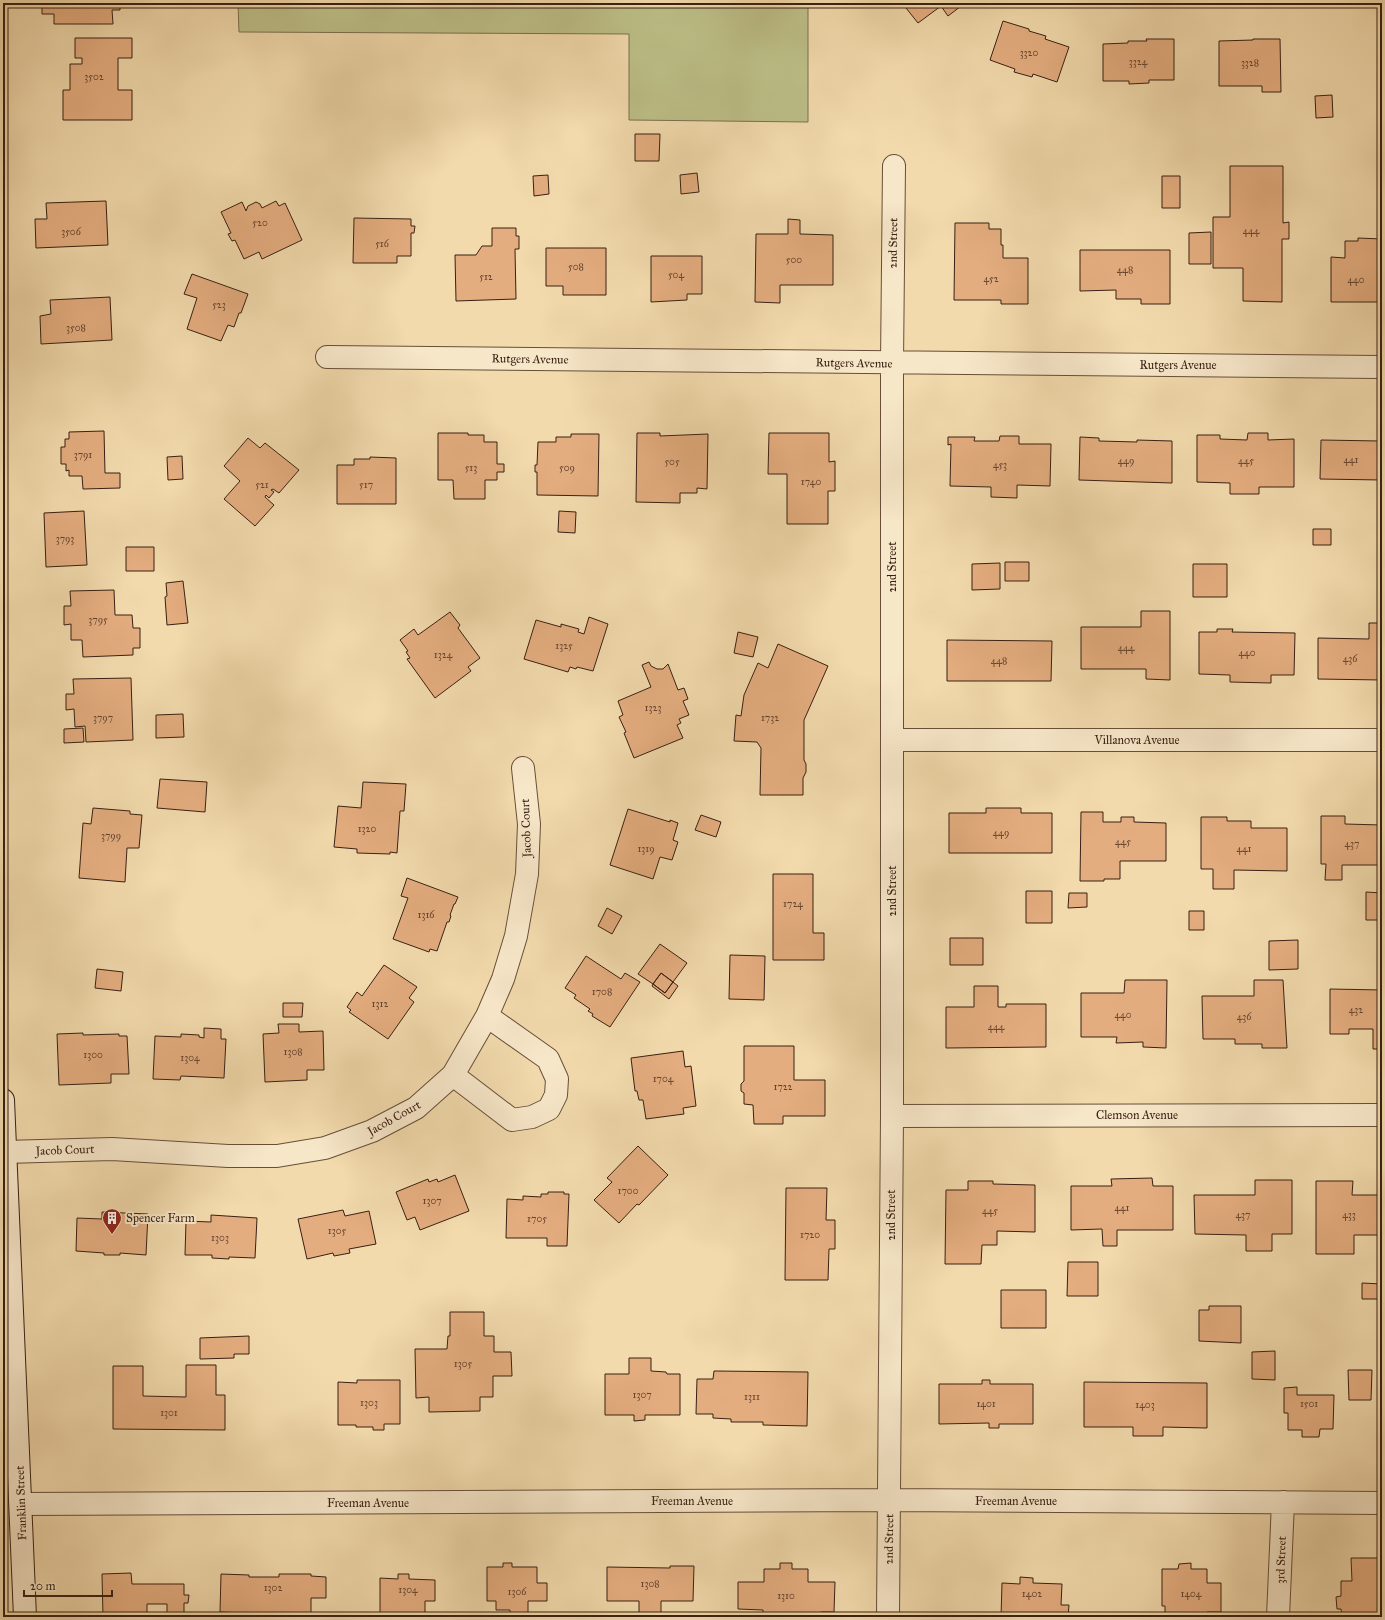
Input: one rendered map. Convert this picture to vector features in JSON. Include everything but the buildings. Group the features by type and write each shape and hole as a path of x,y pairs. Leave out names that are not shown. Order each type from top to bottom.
{"street":[{"name":"2nd Street","path":"888,1617 892,1116 892,363 894,166"},
{"name":"Rutgers Avenue","path":"327,357 1382,367"},
{"name":"Villanova Avenue","path":"892,740 1382,740"},
{"name":"Jacob Court","path":"5,1152 112,1149 228,1156 270,1156 325,1148 372,1131 416,1108 453,1075 487,1016 503,979 516,936 527,874 529,824 523,768"},
{"path":"453,1075 512,1120 532,1117 549,1109 556,1095 557,1079 548,1060 487,1016"},
{"name":"Franklin Street","path":"3,1100 12,1504 25,1617"},
{"name":"Clemson Avenue","path":"892,1116 1382,1115"},
{"name":"Freeman Avenue","path":"12,1504 890,1500 1382,1503"},
{"name":"3rd Street","path":"1278,1617 1283,1502"}],"green space":[{"path":"238,3 808,3 808,122 629,120 629,34 239,32"}],"place":[{"name":"Spencer Farm","path":"112,1235"}]}
